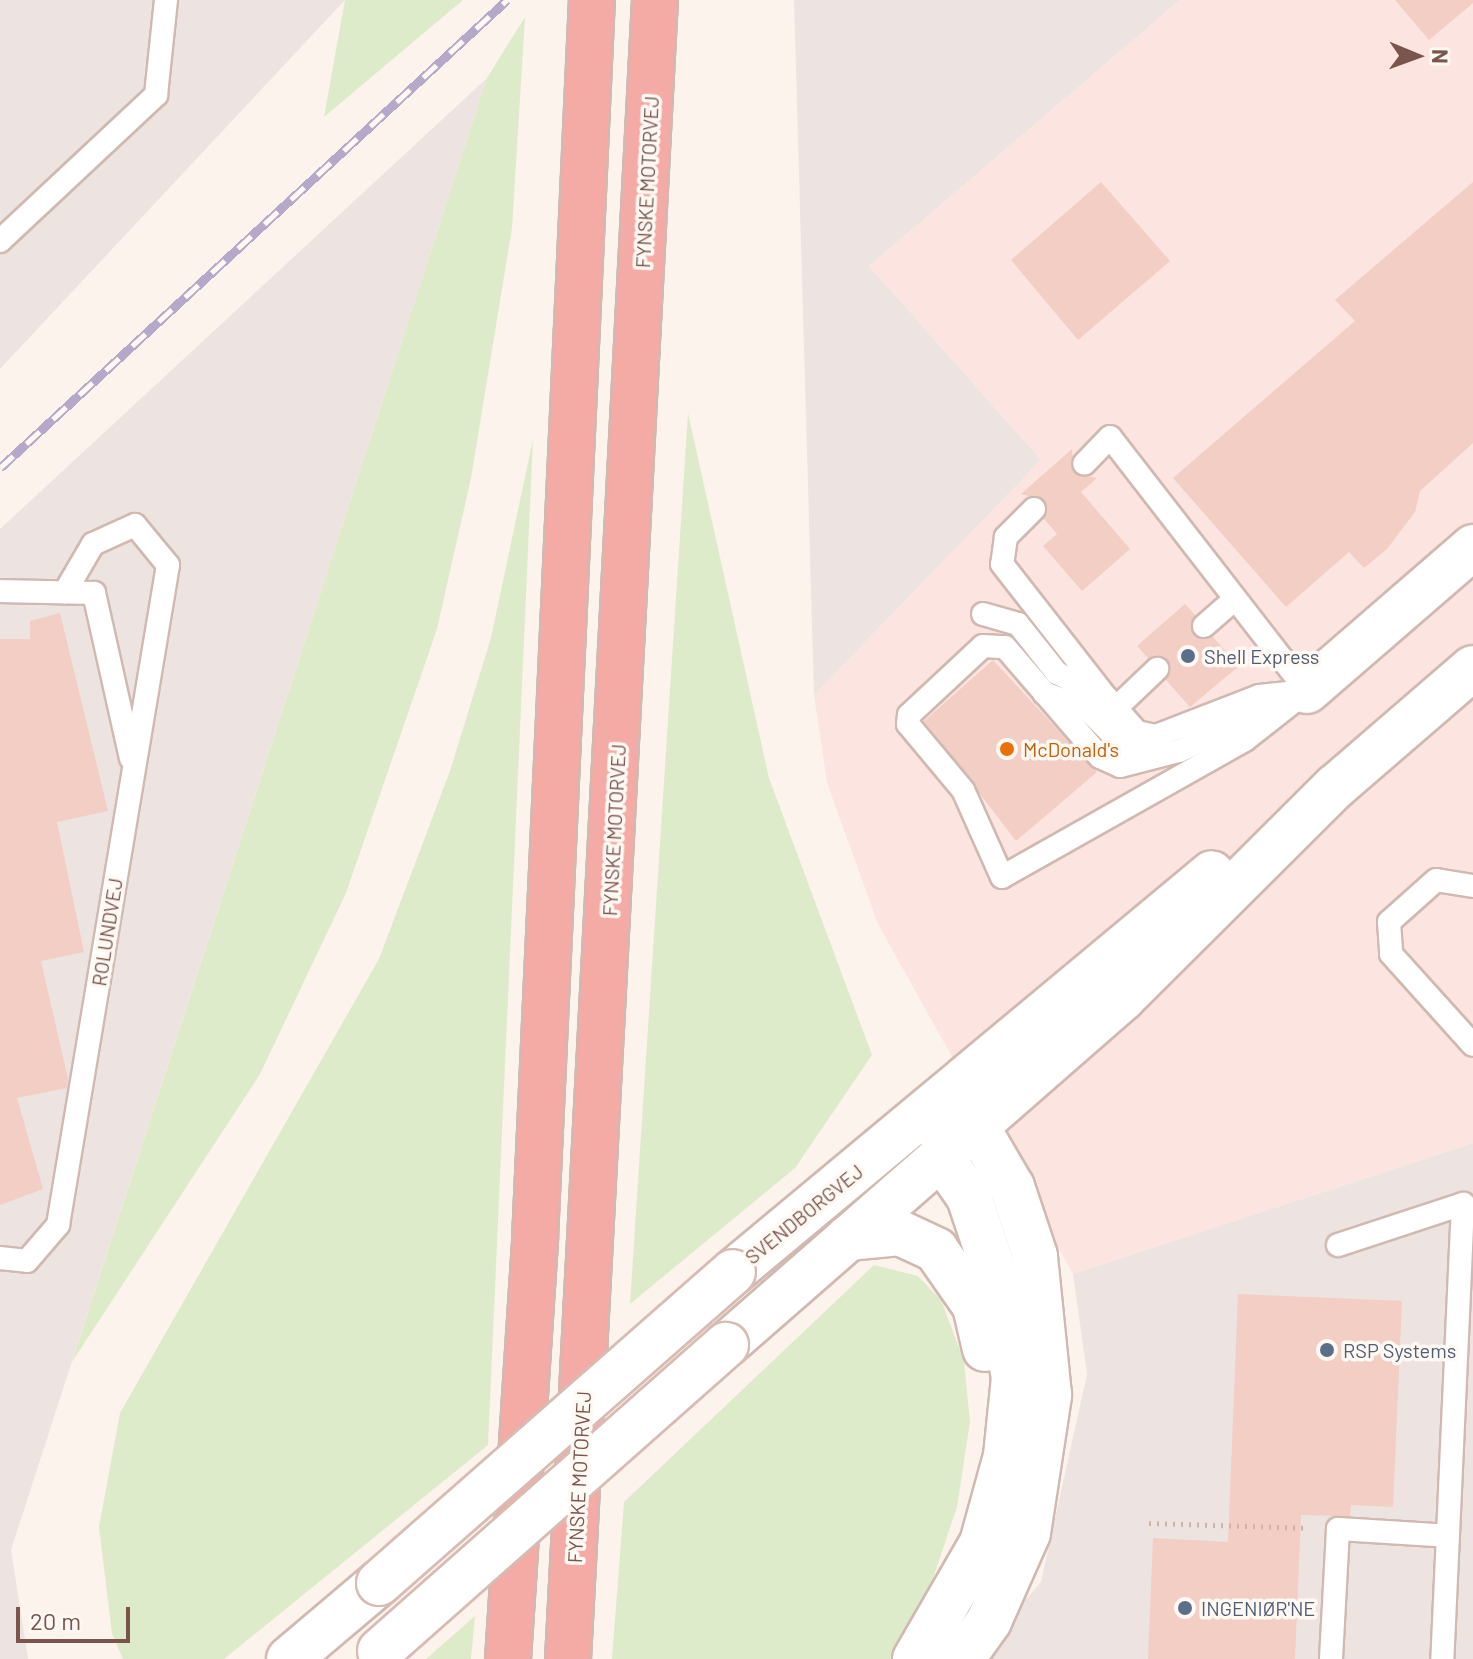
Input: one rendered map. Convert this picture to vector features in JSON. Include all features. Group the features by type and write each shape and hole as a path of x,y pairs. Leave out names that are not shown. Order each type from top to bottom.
{"highway":[{"path":"508,1659 535,1239 592,0"},
{"name":"FYNSKE MOTORVEJ","path":"568,1659 655,0"}],"main road":[{"path":"1307,691 1473,547"},
{"name":"SVENDBORGVEJ","path":"289,1659 733,1272 961,1104 1123,998 1335,787 1473,668"},
{"path":"961,1104 1012,1187 1035,1256 1049,1395 1028,1533 989,1621 962,1659"},
{"name":"SVENDBORGVEJ","path":"375,1655 942,1158 961,1104"},
{"path":"915,1659 982,1543 1006,1456 1014,1377 992,1266 969,1197 942,1158"},
{"path":"848,1238 882,1233 916,1238 952,1265 975,1306 990,1369 982,1543"}],"lane":[{"path":"0,241 156,95 166,0"},
{"path":"1084,464 1110,437 1307,691"},
{"path":"1034,509 1006,537 1002,564 1137,732 1156,736 1259,696 1307,691"},
{"name":"ROLUNDVEJ","path":"0,1258 27,1261 58,1225 168,565 135,525 93,544 65,592"},
{"path":"0,591 94,593 134,772"},
{"path":"1204,626 1235,599"},
{"path":"983,614 1018,624 1065,680 1112,703"},
{"path":"989,643 1005,647 1038,688 1109,764 1139,765 1179,751 1307,691 1245,740 1002,877 963,790 913,730 909,715 989,643"},
{"path":"1112,703 1157,669"},
{"path":"1473,886 1436,880 1389,922 1391,954 1473,1045"},
{"path":"1338,1245 1463,1204 1442,1659"},
{"path":"1331,1659 1338,1529 1448,1536"}],"path":[{"path":"1149,1523 1338,1529"}],"shaded area":[{"path":"0,0 345,0 0,369"},
{"path":"794,0 1180,0 869,266 1041,460 814,695"},
{"path":"1180,0 1473,0 1473,1143 1073,1274 878,924 827,783 814,695 1041,460 869,266"},
{"path":"487,78 11,1550 28,1659 0,1659 0,529"},
{"path":"1473,1143 1473,1659 974,1659 1041,1582 1087,1374 1073,1274"}],"green space":[{"path":"345,0 463,0 324,117"},
{"path":"525,17 512,228 471,478 437,629 346,893 260,1074 72,1362 487,78"},
{"path":"688,413 769,778 872,1055 795,1168 630,1304"},
{"path":"533,439 488,1445 224,1659 123,1659 112,1634 99,1527 120,1413 379,959 450,771 491,638"},
{"path":"874,1265 918,1276 941,1300 964,1361 970,1422 957,1507 920,1617 890,1659 612,1659 624,1502"},
{"path":"475,1616 471,1659 426,1659"}],"building":[{"path":"1395,0 1473,0 1473,3 1429,40"},
{"path":"1101,182 1170,261 1078,340 1011,260"},
{"path":"1473,182 1473,443 1420,491 1415,512 1387,549 1364,568 1349,552 1286,607 1173,478 1355,321 1335,300"},
{"path":"1072,449 1074,473 1097,478 1081,492 1130,549 1082,591 1043,546 1057,534 1044,519 1044,500 1021,494"},
{"name":"Shell Express","path":"1185,604 1195,615 1194,636 1213,637 1239,666 1190,707 1166,680 1168,660 1148,658 1137,646"},
{"path":"60,613 108,811 57,822 84,952 41,961 68,1079 67,1088 17,1098 43,1189 0,1205 0,639 30,639 30,621"},
{"name":"McDonald's","path":"993,660 1097,772 1016,841 924,721"},
{"path":"1238,1294 1402,1301 1393,1507 1351,1505 1350,1516 1301,1515 1295,1659 1148,1659 1153,1538 1228,1542"}],"railway":[{"path":"0,468 507,0"}],"place":[{"name":"Shell Express","path":"1188,656"},
{"name":"McDonald's","path":"1007,749"},
{"name":"RSP Systems","path":"1327,1350"},
{"name":"INGENIØR'NE","path":"1185,1608"}]}
